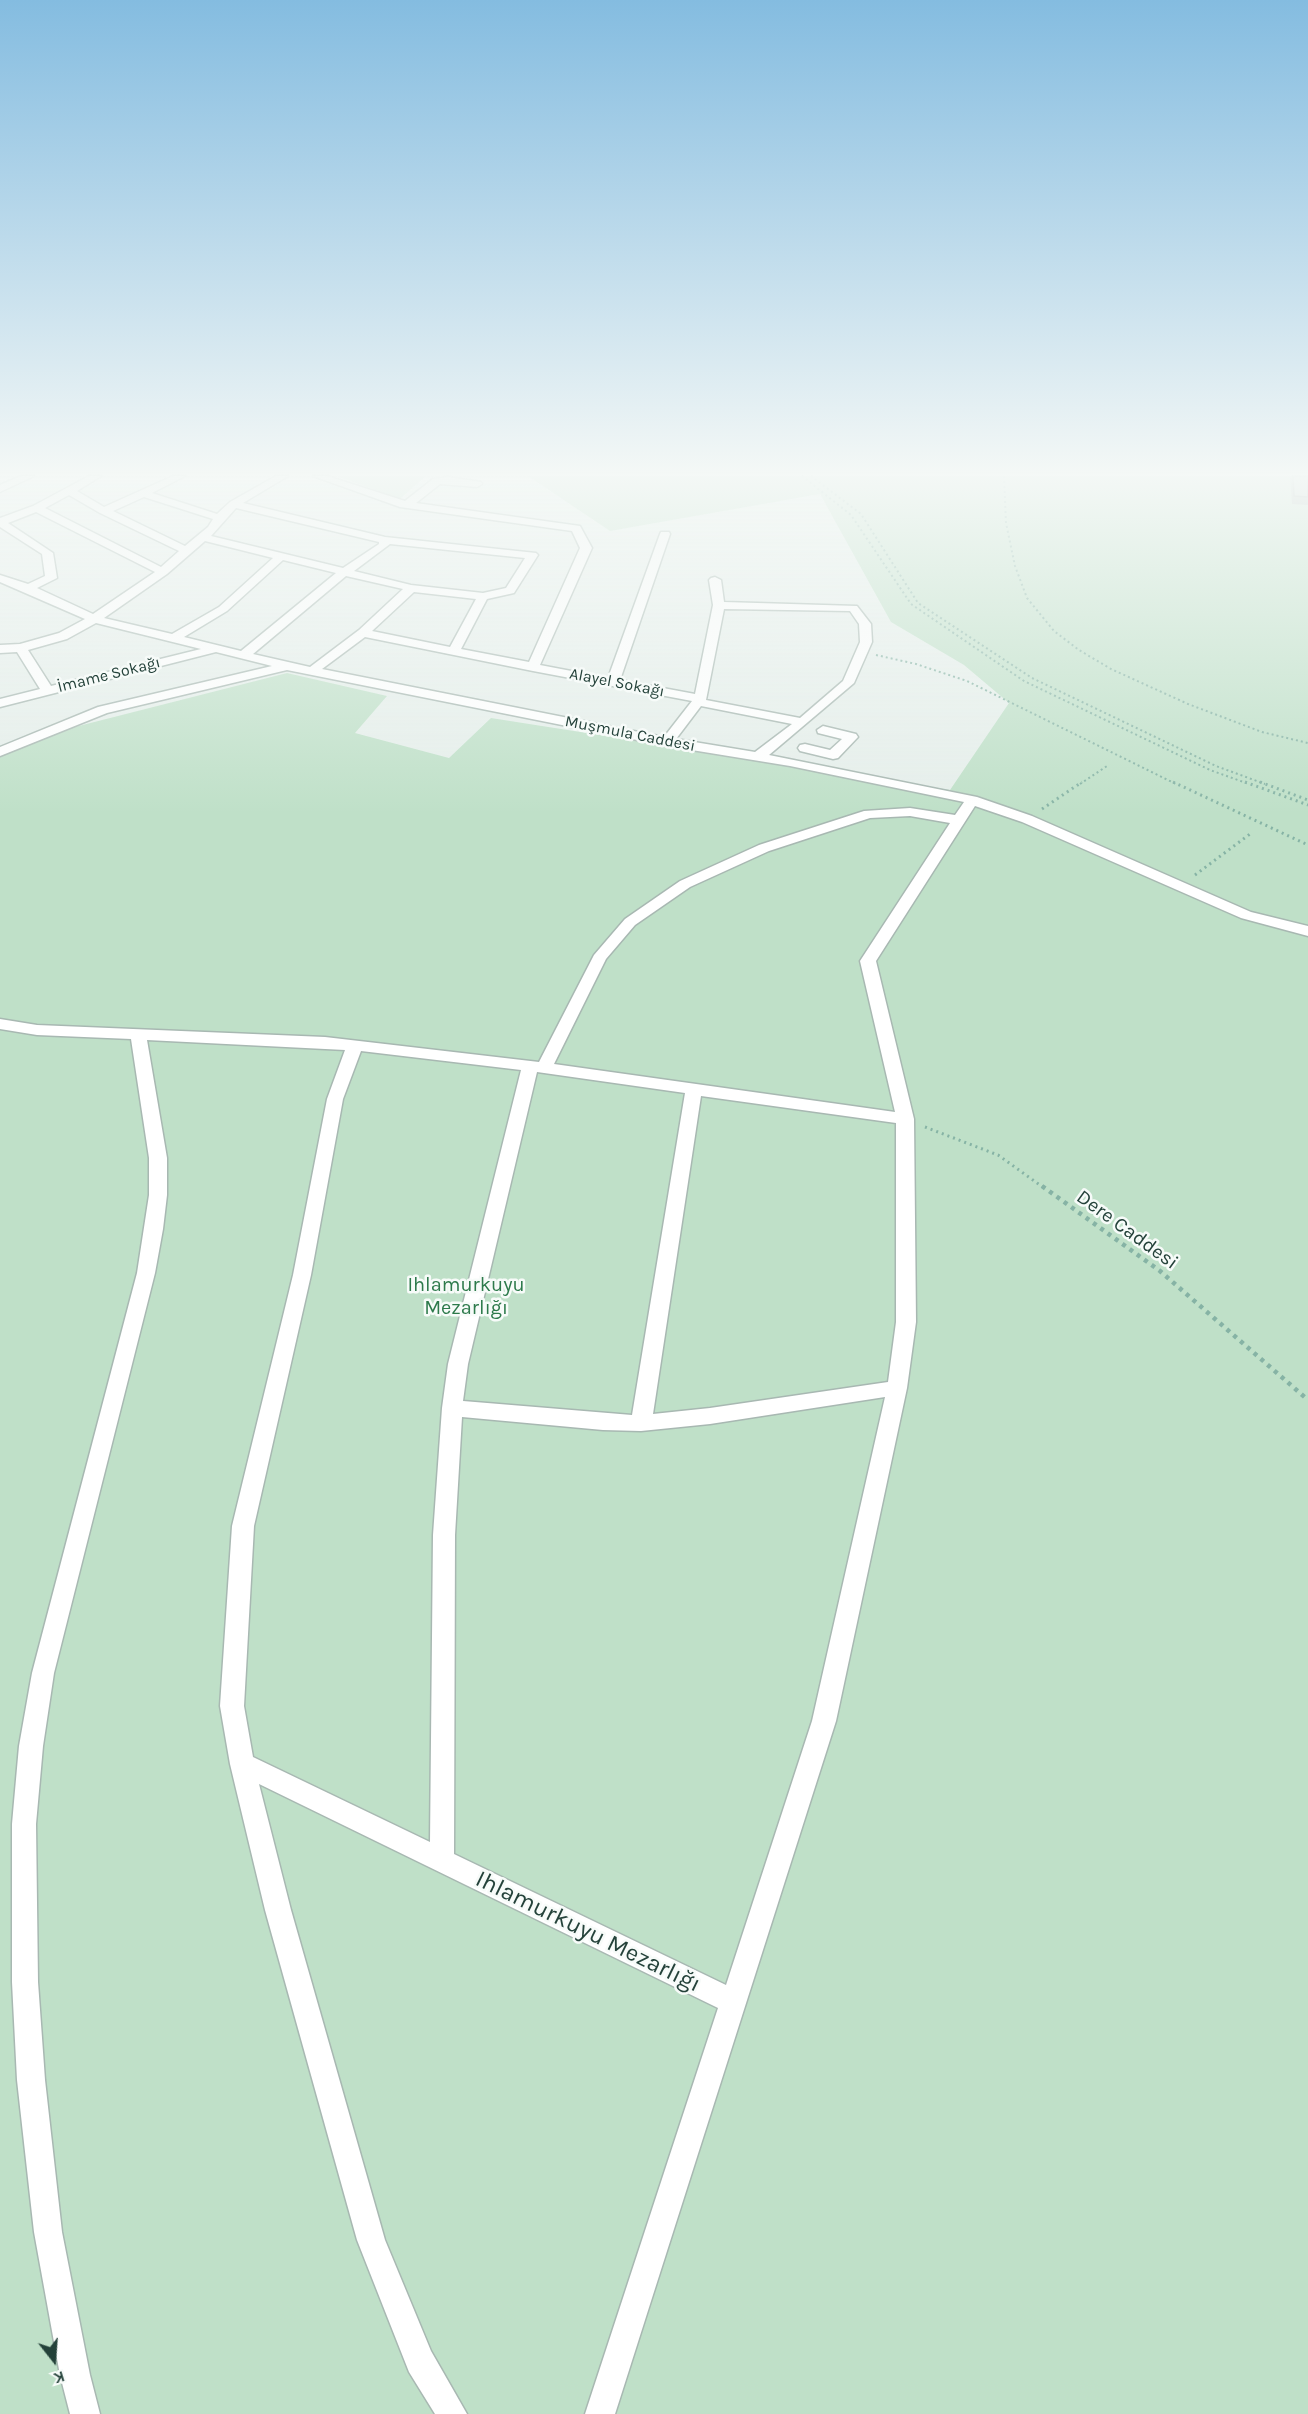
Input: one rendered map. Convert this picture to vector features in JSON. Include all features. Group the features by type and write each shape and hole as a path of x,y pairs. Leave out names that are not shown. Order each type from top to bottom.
{"street":[{"name":"Muşmula Caddesi","path":"29,589 94,619 288,666 667,742 789,762 972,800 1027,819 1246,915 1308,931"},
{"path":"0,649 21,648 63,636 94,619 139,589"},
{"path":"174,638 223,609 245,589"},
{"path":"244,655 324,589"},
{"path":"312,671 363,633 410,589"},
{"path":"417,589 483,596 510,591 511,589"},
{"path":"533,667 567,589"},
{"path":"613,682 646,589"},
{"path":"667,742 699,701 719,605 716,589"},
{"path":"454,651 483,596"},
{"path":"719,605 853,609 865,624 866,642 848,683 757,757"},
{"name":"Alayel Sokağı","path":"363,633 613,682 801,723 851,737 833,755 805,748"},
{"path":"21,648 48,691"},
{"name":"İmame Sokağı","path":"0,703 218,648"},
{"path":"0,752 104,710 288,666"},
{"path":"789,762 823,730"},
{"path":"600,2414 824,1721 897,1388 906,1322 905,1119 868,961 972,800"},
{"path":"442,1861 444,1535 452,1408 458,1364 537,1067 599,958 630,922 685,884 764,848 869,814 910,812 959,820"},
{"path":"0,1024 37,1030 325,1042 537,1067 905,1119"},
{"path":"85,2414 75,2375 48,2232 32,2080 22,1905 24,1824 31,1746 43,1673 146,1274 154,1229 158,1195 158,1158 138,1034"},
{"path":"355,1046 335,1099 302,1275 243,1526 232,1706 242,1764 278,1910 371,2240 420,2361 452,2414"},
{"path":"641,1423 694,1089"},
{"path":"452,1408 603,1422 641,1423 710,1416 897,1388"},
{"name":"Ihlamurkuyu Mezarlığı","path":"242,1764 733,2002"}],"path":[{"path":"901,589 911,604 1024,681 1210,770 1308,805"},
{"path":"909,589 918,603 927,610 1032,678 1216,766 1308,800"},
{"path":"1023,589 1027,598 1054,631 1079,650 1111,669 1188,704 1262,732 1308,743"},
{"path":"861,651 916,664 967,681 1201,796 1308,845"},
{"path":"1027,819 1107,766"},
{"path":"1180,886 1250,834"},
{"name":"Dere Caddesi","path":"905,1119 998,1155 1161,1271 1308,1400"}],"green space":[{"name":"Ihlamurkuyu Mezarlığı","path":"873,589 1308,589 1308,2414 0,2414 0,746 287,673 387,696 355,733 449,758 491,718 950,790 1009,703 964,665 891,622"}]}
